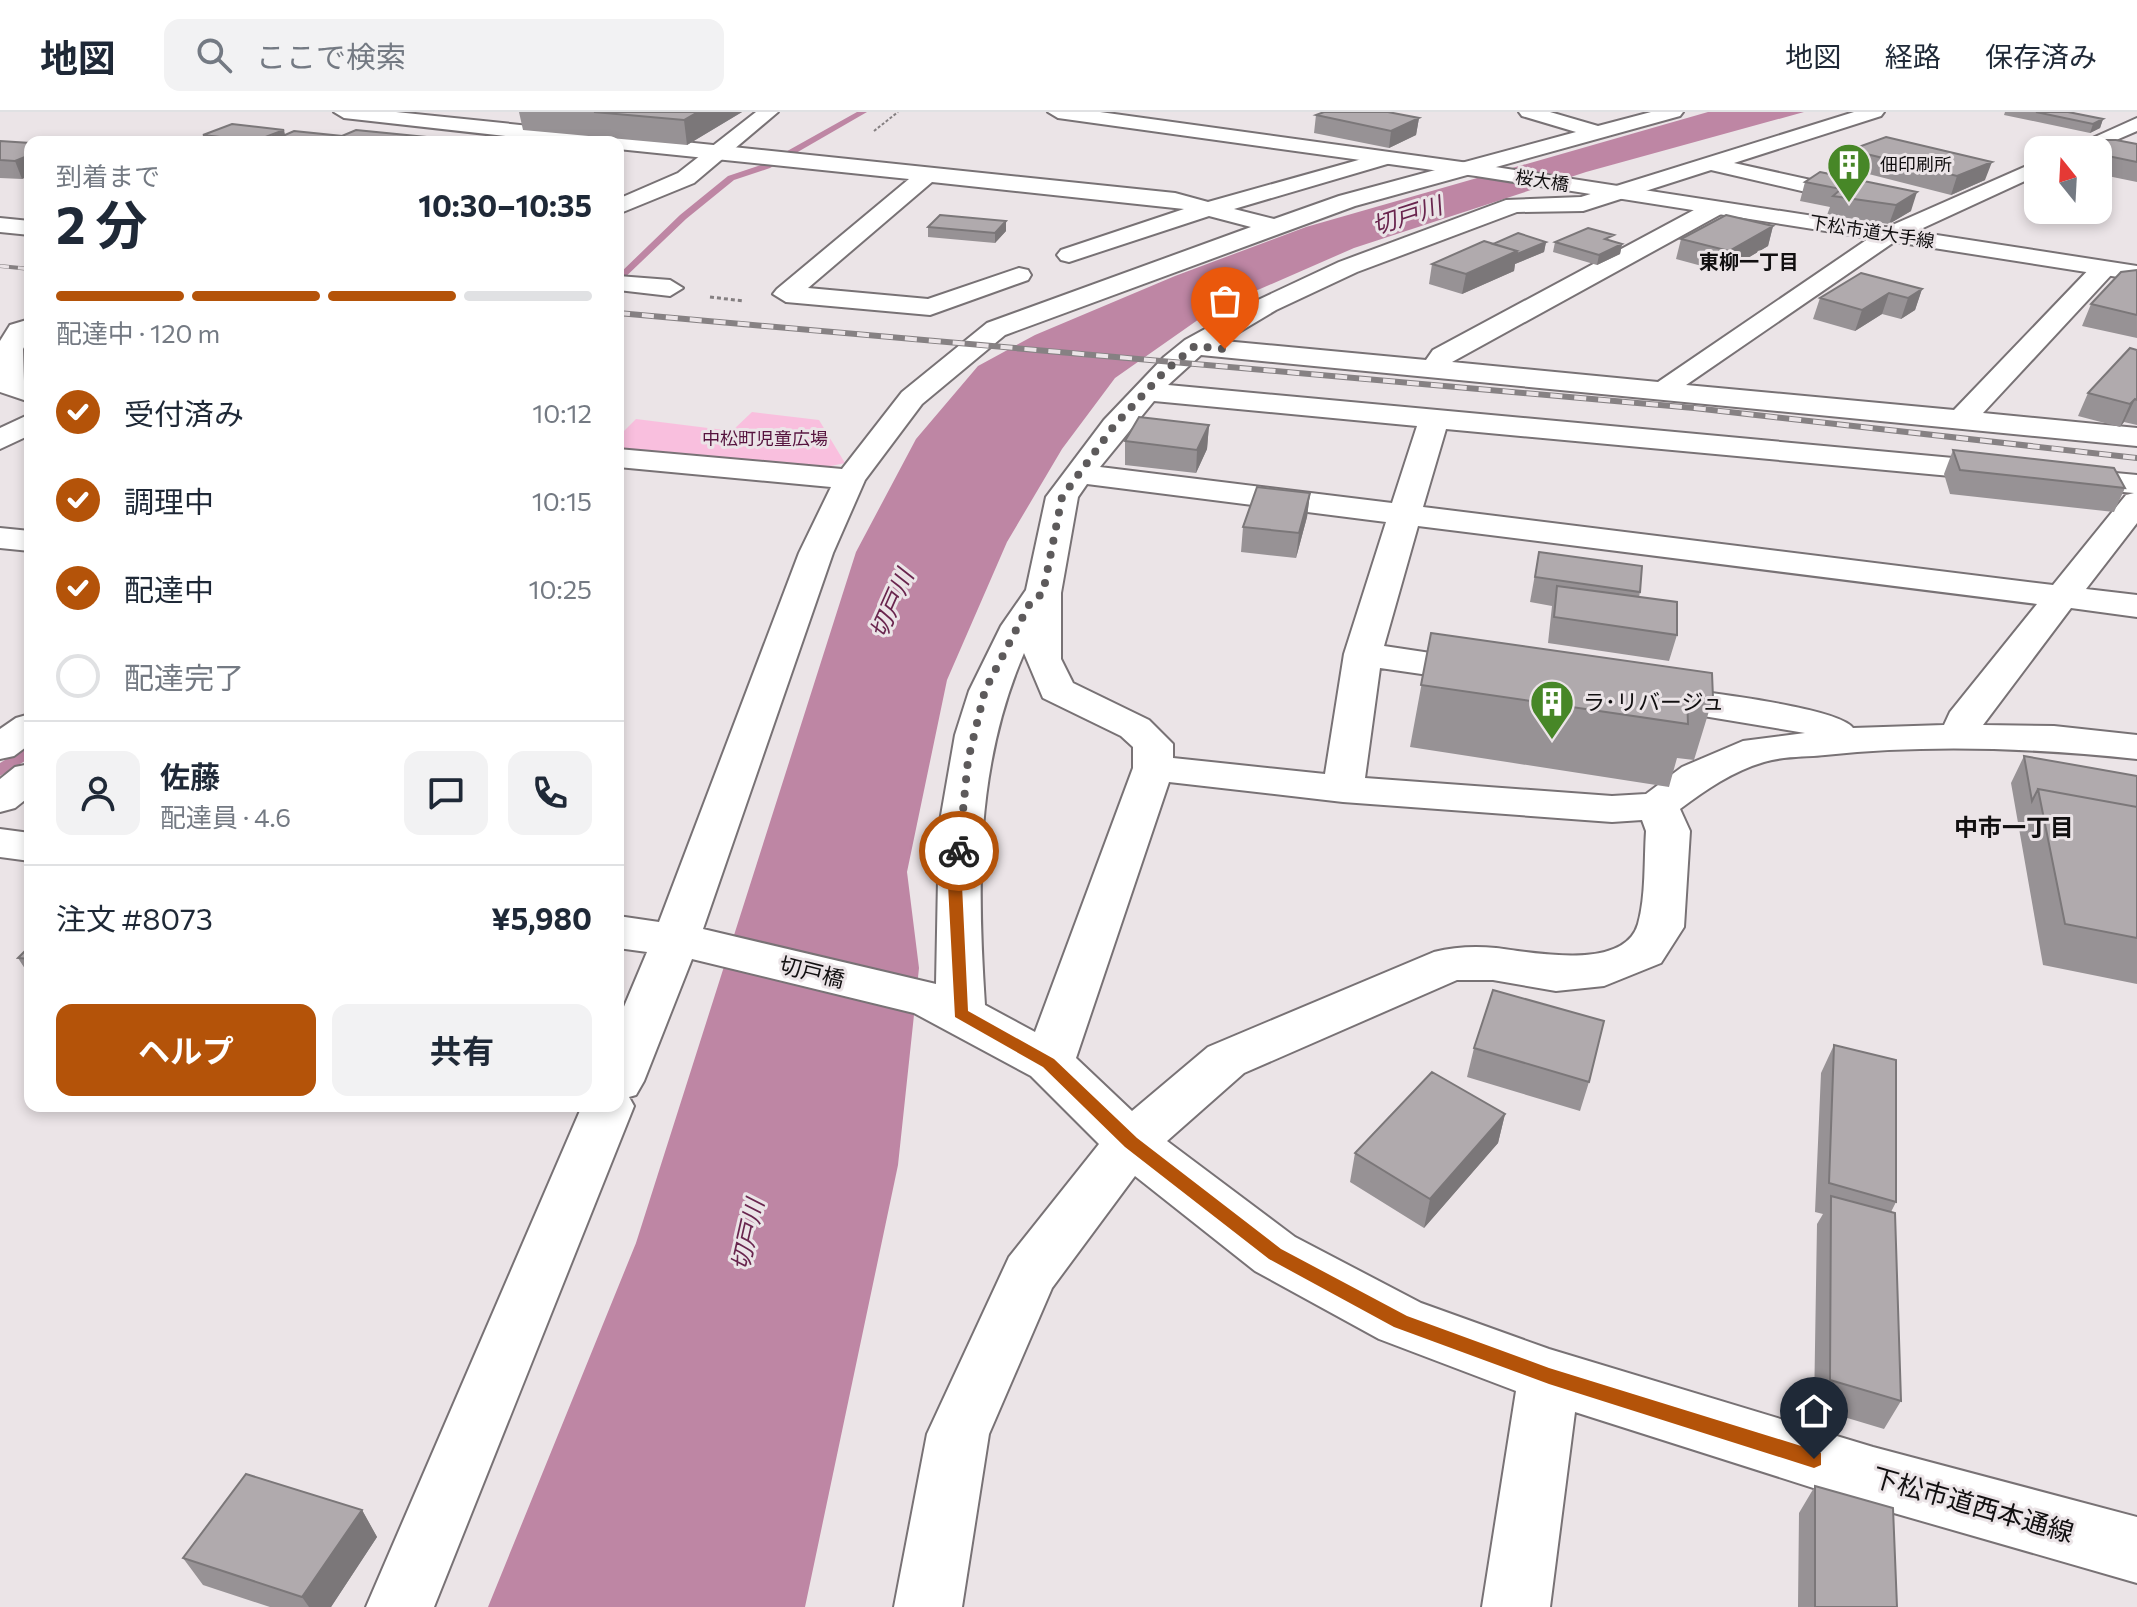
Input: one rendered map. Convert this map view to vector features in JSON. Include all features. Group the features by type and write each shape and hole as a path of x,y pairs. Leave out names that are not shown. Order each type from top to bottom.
{"street":[{"path":"344,112 520,136"},
{"path":"624,204 686,178 768,112"},
{"path":"1058,112 1468,169"},
{"path":"1529,112 1596,132"},
{"path":"624,1069 687,943 816,553 850,479 912,398 996,329 1273,226 1673,112"},
{"path":"1049,1063 1153,768 1153,744 1135,728 1088,708 1057,690 1042,659 1043,593 1062,497 1114,426 1195,346 1267,305 1348,267 1514,205 1583,204 1874,112"},
{"path":"2112,138 2137,124"},
{"path":"624,143 1175,200 1273,226"},
{"path":"1069,255 1208,209 1387,158"},
{"path":"1710,164 1931,214"},
{"name":"桜大橋","path":"1468,169 1614,192"},
{"path":"1670,390 1672,382 1889,235 2024,173"},
{"path":"927,175 786,294 930,307 1019,275"},
{"name":"下松市道大手線","path":"1614,192 2137,273"},
{"path":"1435,367 1443,356 1715,208"},
{"path":"0,225 24,227"},
{"path":"1961,420 2104,268"},
{"path":"624,284 670,288"},
{"path":"24,329 19,331 5,350 10,386 24,391"},
{"path":"1195,346 2137,437"},
{"path":"1147,392 2137,484"},
{"path":"1343,789 1363,654 1434,418"},
{"path":"0,440 24,426"},
{"path":"624,459 850,479"},
{"path":"1079,474 2137,606"},
{"path":"1962,737 1964,720 2137,502"},
{"path":"0,538 24,540"},
{"path":"944,1006 968,760 985,690 1030,603 1043,593"},
{"path":"1363,654 1517,677"},
{"path":"1610,691 1810,721 1860,739"},
{"path":"0,747 24,730"},
{"path":"1153,768 1343,789 1612,809 1657,806 1697,776 1757,750 1860,739 1962,737 2054,738 2137,747"},
{"path":"0,799 24,781"},
{"path":"928,1607 958,1434 1029,1274 1131,1142 1226,1060 1451,964 1493,964 1556,974 1604,969 1644,952 1661,927 1668,831 1657,806"},
{"path":"0,843 24,846"},
{"path":"624,933 687,943"},
{"name":"切戸橋","path":"687,943 944,1006"},
{"name":"下松市道西本通線","path":"944,1006 1049,1063 1131,1142 1275,1254 1400,1321 1549,1376 1873,1477 2137,1550"},
{"path":"400,1607 606,1112"},
{"path":"1516,1607 1549,1376"}],"green space":[{"name":"中松町児童広場","path":"752,412 819,420 845,463 817,469 624,451 624,431 636,419 732,431"}],"water":[{"name":"切戸川","path":"1708,112 1804,112 1586,172 1354,248 1212,310 1115,378 1062,449 1007,542 947,680 907,872 919,968 898,1165 805,1607 488,1607 636,1243 856,552 916,439 978,366 1035,335 1175,276 1306,227"}],"building":[{"path":"594,112 698,112 684,120"},
{"path":"1324,112 1388,112 1419,118 1391,131 1316,115"},
{"path":"2036,112 2068,112 2103,119 2093,124"},
{"path":"232,124 284,130 268,136 203,135"},
{"path":"356,130 417,136 342,136"},
{"path":"294,131 342,136 283,136"},
{"path":"1886,137 1992,162 1957,176 1850,150"},
{"path":"2112,140 2137,144 2137,162 2112,157"},
{"path":"0,141 24,143 24,157 15,161 0,160"},
{"path":"1820,172 1917,192 1896,205 1833,196 1841,189 1805,182"},
{"path":"940,215 1006,221 995,233 928,227"},
{"path":"1726,215 1773,226 1729,251 1681,239"},
{"path":"1588,228 1614,235 1605,239 1622,244 1599,255 1555,242"},
{"path":"1518,233 1546,242 1517,254 1517,251 1493,244"},
{"path":"1484,241 1517,251 1466,274 1432,264"},
{"path":"2137,270 2137,315 2091,304 2121,272"},
{"path":"1861,273 1922,289 1908,298 1889,293 1862,310 1820,298"},
{"path":"2130,348 2137,350 2137,400 2130,404 2088,393"},
{"path":"1139,417 1209,425 1197,450 1125,441"},
{"path":"1953,450 2114,468 2125,488 1960,470"},
{"path":"1257,487 1310,493 1299,533 1243,527"},
{"path":"1539,552 1642,566 1640,592 1535,577"},
{"path":"1557,586 1677,602 1677,635 1554,617"},
{"path":"1431,633 1712,673 1713,698 1687,694 1688,724 1421,685"},
{"path":"2024,756 2137,776 2137,807 2038,789 2032,801"},
{"path":"2038,789 2137,807 2137,938 2065,924"},
{"path":"1493,990 1604,1021 1589,1082 1474,1048"},
{"path":"1834,1045 1896,1060 1896,1202 1829,1183"},
{"path":"1432,1072 1505,1114 1430,1199 1355,1153"},
{"path":"1831,1196 1895,1213 1901,1401 1830,1380"},
{"path":"246,1474 362,1510 302,1597 183,1558"},
{"path":"1815,1486 1893,1508 1897,1607 1815,1607"}],"waterway":[{"path":"624,275 683,217 731,178 767,166 863,112"},
{"path":"0,771 24,754"}],"railway":[{"path":"0,266 24,268"},
{"path":"624,314 1694,408 2137,458"}],"way so far":[{"path":"959,851 968,760 985,690 1030,603 1043,593 1062,497 1114,426 1165,371 1195,346 1225,349"}],"place":[{"name":"佃印刷所","path":"1849,204"},
{"name":"ラ･リバージュ","path":"1552,741"}],"district":[{"name":"東柳一丁目","path":"1749,262"},
{"name":"中市一丁目","path":"2014,828"}],"route":[{"path":"959,851 955,885 961,1014 1049,1063 1131,1142 1275,1254 1400,1321 1549,1376 1814,1459"}]}
